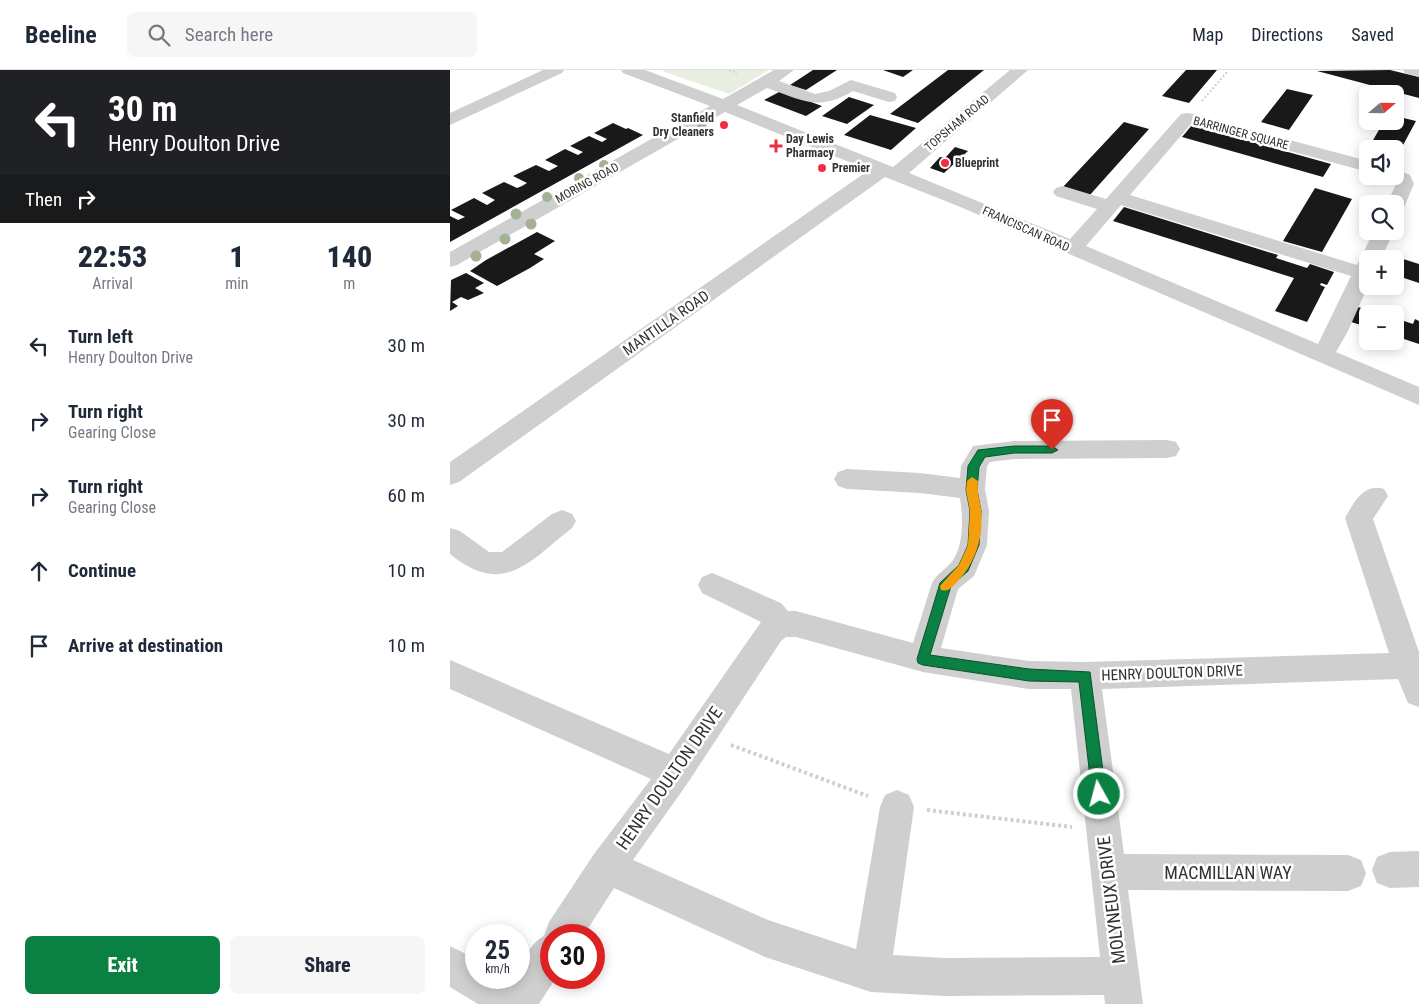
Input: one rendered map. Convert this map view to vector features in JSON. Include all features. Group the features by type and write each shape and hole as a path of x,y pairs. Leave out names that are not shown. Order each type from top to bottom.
{"street":[{"path":"450,120 556,70"},
{"name":"FRANCISCAN ROAD","path":"629,70 725,106 965,202 1419,397"},
{"name":"MORING ROAD","path":"450,261 786,70"},
{"name":"TOPSHAM ROAD","path":"888,172 1020,70"},
{"path":"1411,70 1419,72"},
{"path":"766,82 814,99 834,96 850,85 889,97"},
{"name":"BARRINGER SQUARE","path":"1072,249 1187,118 1359,165"},
{"path":"1404,176 1416,172 1419,167"},
{"name":"MANTILLA ROAD","path":"450,475 888,172"},
{"path":"1401,195 1406,184 1404,182"},
{"path":"1063,192 1113,202 1359,263"},
{"path":"1322,356 1337,331 1359,283"},
{"path":"923,659 946,583 964,568 973,545 976,511 972,490 974,466 982,453 1014,450 1167,449"},
{"path":"847,479 920,483 972,490"},
{"path":"1375,496 1359,518 1413,665 1419,693"},
{"path":"450,539 489,565 503,564 512,560 562,521"},
{"path":"712,585 771,612 780,624"},
{"name":"HENRY DOULTON DRIVE","path":"569,924 607,867 675,773 770,632 780,624 796,624 923,659 1029,675 1085,676 1413,665"},
{"path":"450,674 675,773"},
{"name":"MOLYNEUX DRIVE","path":"1085,676 1122,990"},
{"path":"871,973 897,807"},
{"path":"607,867 765,938 871,973 1122,990"},
{"name":"MACMILLAN WAY","path":"1108,872 1348,873"},
{"path":"450,965 515,1004 540,968"}],"path":[{"path":"1187,118 1227,72"}],"green space":[{"path":"769,70 729,94 662,71"}],"building":[{"path":"813,70 837,70 806,90 790,85"},
{"path":"883,70 913,70 903,77"},
{"path":"948,70 984,70 918,123 890,114"},
{"path":"1186,70 1217,70 1189,103 1162,96"},
{"path":"1390,70 1419,77 1419,98 1404,94 1404,85 1370,85 1317,71"},
{"path":"1287,89 1313,95 1289,130 1261,122"},
{"path":"781,91 822,106 806,116 764,100"},
{"path":"849,97 874,105 847,124 822,116"},
{"path":"870,115 916,128 891,150 844,135"},
{"path":"1404,118 1416,121 1404,143 1404,140 1373,140 1379,130 1404,130"},
{"path":"1124,122 1149,129 1089,196 1062,188"},
{"path":"613,123 643,135 450,242 450,216 458,220 465,217 451,210 474,198 487,205 495,200 482,193 504,182 517,188 522,186 527,183 513,176 536,165 549,171 558,166 545,160 565,149 578,155 583,152 570,146 589,136 602,142 607,139 594,133"},
{"path":"1192,125 1331,164 1323,177 1182,137"},
{"name":"Blueprint","path":"955,147 968,151 944,173 930,168 940,157 945,158"},
{"path":"1315,188 1352,199 1322,252 1283,241"},
{"path":"1124,207 1278,255 1276,258 1307,268 1310,264 1334,272 1327,285 1321,283 1320,285 1325,287 1307,322 1275,311 1294,278 1113,221"},
{"path":"537,232 555,241 534,254 544,259 530,268 497,286 470,271 486,260"},
{"path":"1404,259 1419,264 1419,283 1404,278"},
{"path":"466,273 484,283 475,288 484,293 468,300 461,297 452,302 458,306 450,311 451,280"},
{"path":"1358,307 1359,307 1359,324 1351,322"},
{"path":"1415,319 1419,321 1419,344 1404,339 1404,321 1413,324"}],"slow traffic":[{"path":"946,586 946,583 964,568 973,545 976,511 972,481"}],"place":[{"name":"Stanfield Dry Cleaners","path":"724,125"},
{"name":"Day Lewis Pharmacy","path":"776,146"},
{"name":"Blueprint","path":"945,163"},
{"name":"Premier","path":"822,168"}],"route":[{"path":"1052,450 1014,450 982,453 974,466 972,490 976,511 973,545 964,568 946,583 923,659 1029,675 1085,676 1099,794"}]}
